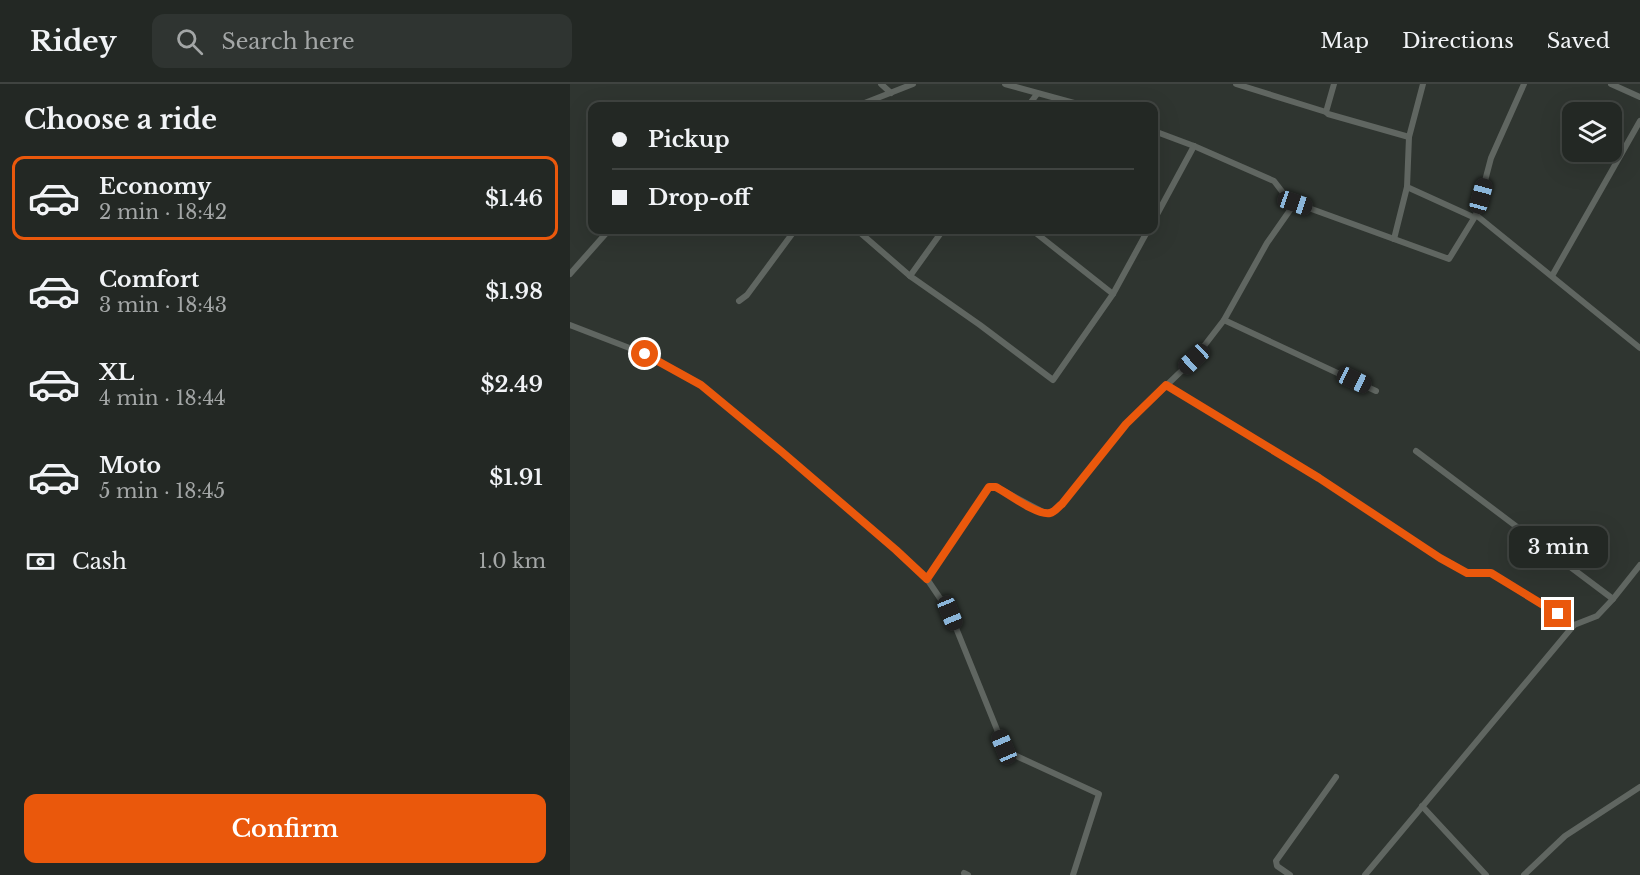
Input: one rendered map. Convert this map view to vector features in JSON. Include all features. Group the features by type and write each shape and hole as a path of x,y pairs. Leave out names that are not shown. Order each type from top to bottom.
{"street":[{"path":"881,84 891,93"},
{"path":"867,102 913,84"},
{"path":"1005,84 1069,102"},
{"path":"1236,84 1409,137"},
{"path":"1326,112 1334,84"},
{"path":"1394,239 1407,187 1409,137 1423,84"},
{"path":"1158,132 1274,181 1295,203 1449,259 1474,216 1491,158 1524,84"},
{"path":"1611,84 1640,97"},
{"path":"1031,102 1037,94"},
{"path":"1552,276 1640,121"},
{"path":"1158,213 1194,146"},
{"path":"1407,187 1474,216 1640,348"},
{"path":"927,579 989,487 996,487 1045,513 1052,513 1062,504 1126,424 1194,359 1224,320 1267,243 1295,203"},
{"path":"570,274 605,234"},
{"path":"739,301 747,295 792,234"},
{"path":"862,234 910,276 1053,380 1113,294 1146,234"},
{"path":"910,276 941,234"},
{"path":"1037,234 1113,294"},
{"path":"1224,320 1376,391"},
{"path":"570,325 645,354 701,385 791,459 927,579 950,613 1004,747 1012,754 1100,794 1073,875"},
{"path":"1166,385 1319,478 1440,558 1467,573 1491,573 1574,625"},
{"path":"1416,451 1613,599"},
{"path":"1370,873 1422,806 1574,625 1597,616 1640,564"},
{"path":"1290,875 1277,866 1276,861 1336,777"},
{"path":"1524,875 1565,836 1640,787"},
{"path":"1422,806 1486,875"}],"route":[{"path":"645,354 701,385 782,452 927,579 985,490 989,487 996,487 1034,509 1052,513 1062,504 1126,424 1166,385 1319,478 1440,558 1467,573 1491,573 1558,614"}]}
